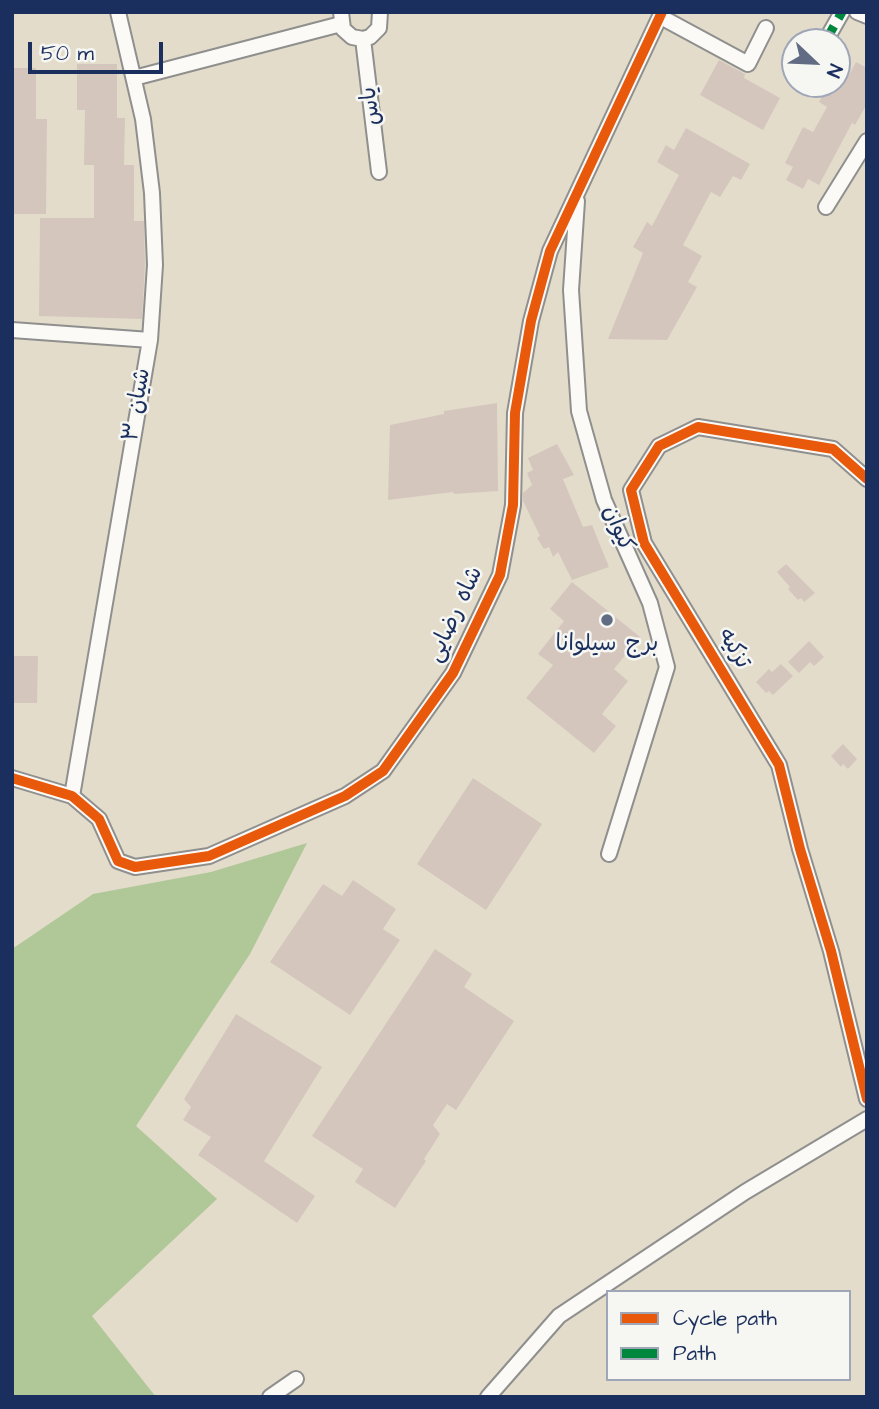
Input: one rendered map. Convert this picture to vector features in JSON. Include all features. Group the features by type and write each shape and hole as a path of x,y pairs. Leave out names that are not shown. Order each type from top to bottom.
{"street":[{"name":"شیان ۳","path":"72,796 150,340 155,265 152,193 143,119 118,12"},
{"path":"833,28 842,12"},
{"path":"857,12 867,16"},
{"path":"134,78 341,18 346,34 363,40 375,34 385,13"},
{"path":"662,15 748,64 766,28"},
{"name":"شاه رضایی","path":"12,778 72,796 99,819 118,861 135,867 209,856 345,796 383,771 453,673 500,575 513,505 515,413 531,321 550,251 662,15"},
{"name":"یاس","path":"363,40 379,172"},
{"path":"826,207 867,141"},
{"name":"کیوان","path":"578,193 571,290 579,411 604,500 650,603 667,667 609,854"},
{"path":"12,330 150,340"},
{"name":"تزکیه","path":"867,479 833,449 698,427 659,446 631,490 644,543 779,765 800,849 831,951 867,1099"},
{"path":"488,1397 559,1315 745,1192 867,1119"},
{"path":"270,1397 296,1379"}],"green space":[{"path":"307,843 250,954 136,1126 217,1199 92,1316 156,1397 12,1397 12,946 15,947 93,894 211,872"}],"building":[{"path":"719,60 780,98 763,130 700,95"},
{"path":"856,62 867,68 867,104 855,125 852,123 819,185 808,179 803,189 786,180 793,167 785,163 803,127 813,132 827,107 819,102 821,98 851,98 851,71"},
{"path":"77,64 117,64 117,118 125,118 124,165 134,165 134,221 144,221 142,319 39,316 40,218 94,218 94,165 84,165 85,110 77,110"},
{"path":"12,68 36,68 36,119 47,119 46,214 12,214"},
{"path":"686,128 750,164 741,180 733,176 720,197 711,192 683,245 702,256 688,282 697,287 667,340 608,339 643,253 633,247 647,222 652,226 679,175 657,162 666,145 674,150"},
{"path":"497,403 498,491 453,492 388,500 390,425 444,414 444,411"},
{"path":"557,444 574,475 563,479 583,527 592,525 609,567 572,580 558,552 553,557 549,547 544,549 537,538 540,536 523,501 523,493 532,485 527,473 533,470 528,458"},
{"path":"786,564 815,593 804,602 801,598 798,600 788,589 790,587 777,572"},
{"path":"572,582 640,637 614,669 628,681 602,714 616,726 594,753 526,698 553,665 538,654 564,621 550,609"},
{"path":"809,641 824,657 814,666 810,662 799,673 788,662"},
{"path":"12,656 38,656 37,703 12,703"},
{"path":"781,664 793,676 773,695 769,691 766,693 756,682 769,669 772,672"},
{"path":"843,744 857,759 848,769 843,764 841,767 831,756"},
{"path":"473,778 542,824 486,910 417,864"},
{"path":"353,880 396,909 383,929 400,940 350,1015 270,962 323,884 342,896"},
{"path":"435,949 472,974 464,987 514,1021 456,1110 447,1104 433,1125 440,1134 395,1208 355,1182 363,1169 312,1136"},
{"path":"236,1014 322,1067 264,1161 315,1196 297,1223 198,1155 211,1137 183,1120 191,1107 184,1099"}],"marked path":[{"path":"833,28 842,12"}],"cycle path":[{"path":"12,778 72,796 99,819 118,861 135,867 209,856 345,796 383,771 453,673 500,575 513,505 515,413 531,321 550,251 662,12"},
{"path":"867,479 833,449 698,427 659,446 631,490 644,543 779,765 800,849 831,951 867,1099"}],"place":[{"name":"برج سیلوانا","path":"607,620"}]}
